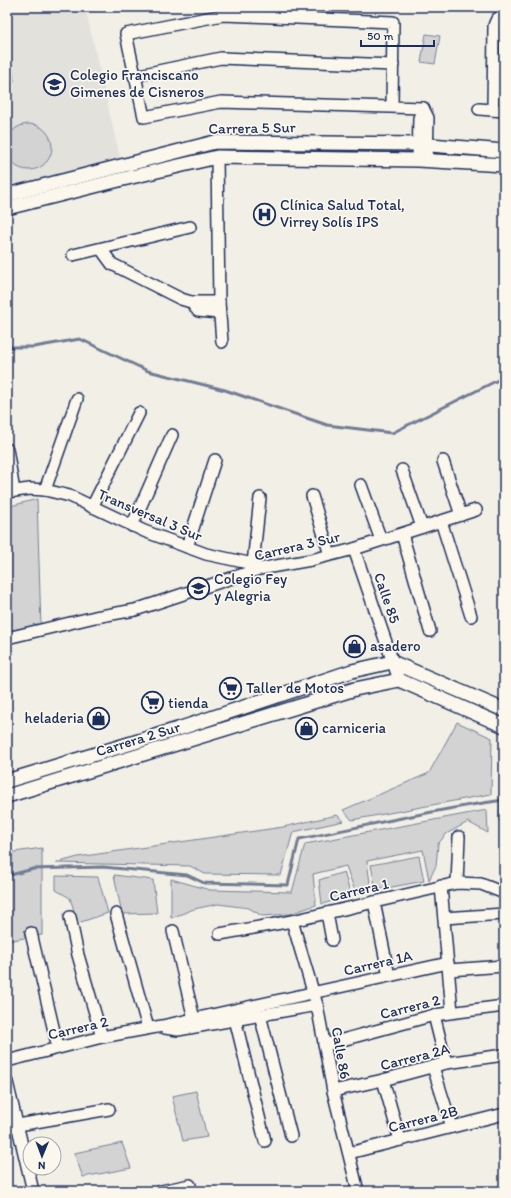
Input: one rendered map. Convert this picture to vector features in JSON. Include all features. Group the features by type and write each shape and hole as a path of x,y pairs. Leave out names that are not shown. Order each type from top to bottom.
{"street":[{"path":"392,107 394,22 223,15 126,34 144,117 221,102 423,108 428,118 423,144 423,161"},
{"path":"493,110 499,64 494,26 496,20 504,16"},
{"path":"134,76 221,58 393,65"},
{"path":"479,109 504,111"},
{"name":"Carrera 5 Sur","path":"7,195 215,142 423,144 504,151"},
{"path":"217,157 219,308 222,342"},
{"name":"Carrera 5 Sur","path":"7,208 217,157 423,161 504,165"},
{"path":"73,255 190,227"},
{"path":"102,249 112,264 181,299 191,302 198,311 219,308"},
{"path":"46,490 77,399"},
{"path":"92,507 139,413"},
{"path":"132,526 172,435"},
{"path":"7,449 11,492"},
{"path":"187,547 215,460"},
{"path":"442,461 461,515"},
{"path":"402,470 422,528"},
{"path":"361,485 381,540"},
{"name":"Transversal 3 Sur","path":"11,492 46,490 70,496 132,526 187,547 206,554 256,567"},
{"path":"312,496 330,555"},
{"path":"256,567 260,498"},
{"name":"Carrera 3 Sur","path":"7,638 95,617 135,610 256,567 330,555 422,528 476,510"},
{"path":"441,522 471,616"},
{"path":"402,534 430,631"},
{"name":"Calle 85","path":"354,548 399,680"},
{"path":"392,662 504,710"},
{"name":"Carrera 2 Sur","path":"7,781 352,671 392,662"},
{"path":"399,680 504,726"},
{"name":"Carrera 2 Sur","path":"7,796 159,748 355,689 399,680"},
{"path":"154,735 159,748"},
{"path":"458,883 459,837"},
{"name":"Carrera 1","path":"220,934 292,921 458,883 481,884 504,893"},
{"path":"441,886 452,1012"},
{"path":"374,902 389,976"},
{"path":"327,913 332,940"},
{"path":"116,914 152,1028"},
{"path":"444,918 504,914"},
{"path":"70,917 78,954 102,1037"},
{"name":"Calle 86","path":"292,921 317,1005 333,1091 358,1191"},
{"path":"173,931 194,1019"},
{"path":"31,933 58,1048"},
{"name":"Carrera 1A","path":"314,993 389,976 448,967 504,966"},
{"name":"Carrera 2","path":"7,1061 102,1037 152,1028 314,993"},
{"name":"Carrera 2","path":"152,1028 178,1030 317,1005"},
{"name":"Carrera 2","path":"324,1044 434,1015 504,1006"},
{"path":"260,1015 291,1136"},
{"path":"434,1015 446,1063"},
{"path":"235,1019 265,1141"},
{"name":"Carrera 2A","path":"333,1091 383,1080 446,1063 504,1055"},
{"path":"433,1067 452,1127"},
{"path":"383,1080 400,1140"},
{"path":"7,1082 12,1126 33,1191"},
{"path":"12,1126 109,1109"},
{"name":"Carrera 2B","path":"349,1153 504,1114"},
{"path":"161,1191 190,1185"}],"shaded area":[{"name":"Colegio Franciscano Gimenes de Cisneros","path":"7,7 85,7 121,162 7,190"},
{"path":"7,28 14,81 7,82"},
{"path":"426,34 440,36 435,64 421,62"},
{"path":"29,124 42,128 48,134 52,147 48,160 42,166 29,170 16,166 10,160 6,147 10,134 16,128"},
{"path":"37,499 41,627 7,636 7,507"},
{"path":"457,722 492,738 491,794 352,820 343,810 429,773"},
{"path":"504,736 504,827 499,821"},
{"path":"487,810 488,833 468,822 446,834 438,844 436,866 429,880 423,850 367,861 371,890 356,894 346,866 313,874 316,905 290,914 262,916 249,908 218,904 194,909 171,918 171,879 210,890 292,892 305,844"},
{"path":"337,815 344,821 293,832 281,875 205,874 190,866 56,863 78,857 283,827"},
{"path":"42,848 42,935 7,941 7,853"},
{"path":"419,856 424,881 376,890 371,865"},
{"path":"344,872 351,896 322,904 319,880"},
{"path":"114,875 153,880 157,913 122,914"},
{"path":"56,876 98,877 108,913 78,923 70,898 56,890"},
{"path":"196,1091 207,1137 183,1141 172,1096"},
{"path":"122,1143 131,1168 83,1177 74,1153"}],"waterway":[{"path":"7,347 34,347 80,339 148,371 225,390 327,425 392,433 504,377"},
{"path":"7,876 33,869 103,867 187,875 204,883 288,885 299,839 427,813 504,800"}],"place":[{"name":"Colegio Franciscano Gimenes de Cisneros","path":"55,84"},
{"name":"Clínica Salud Total, Virrey Solís IPS","path":"264,214"},
{"name":"Colegio Fey y Alegria","path":"198,588"},
{"name":"asadero","path":"355,646"},
{"name":"Taller de Motos","path":"231,688"},
{"name":"tienda","path":"153,703"},
{"name":"heladeria","path":"99,718"},
{"name":"carniceria","path":"306,728"}]}
